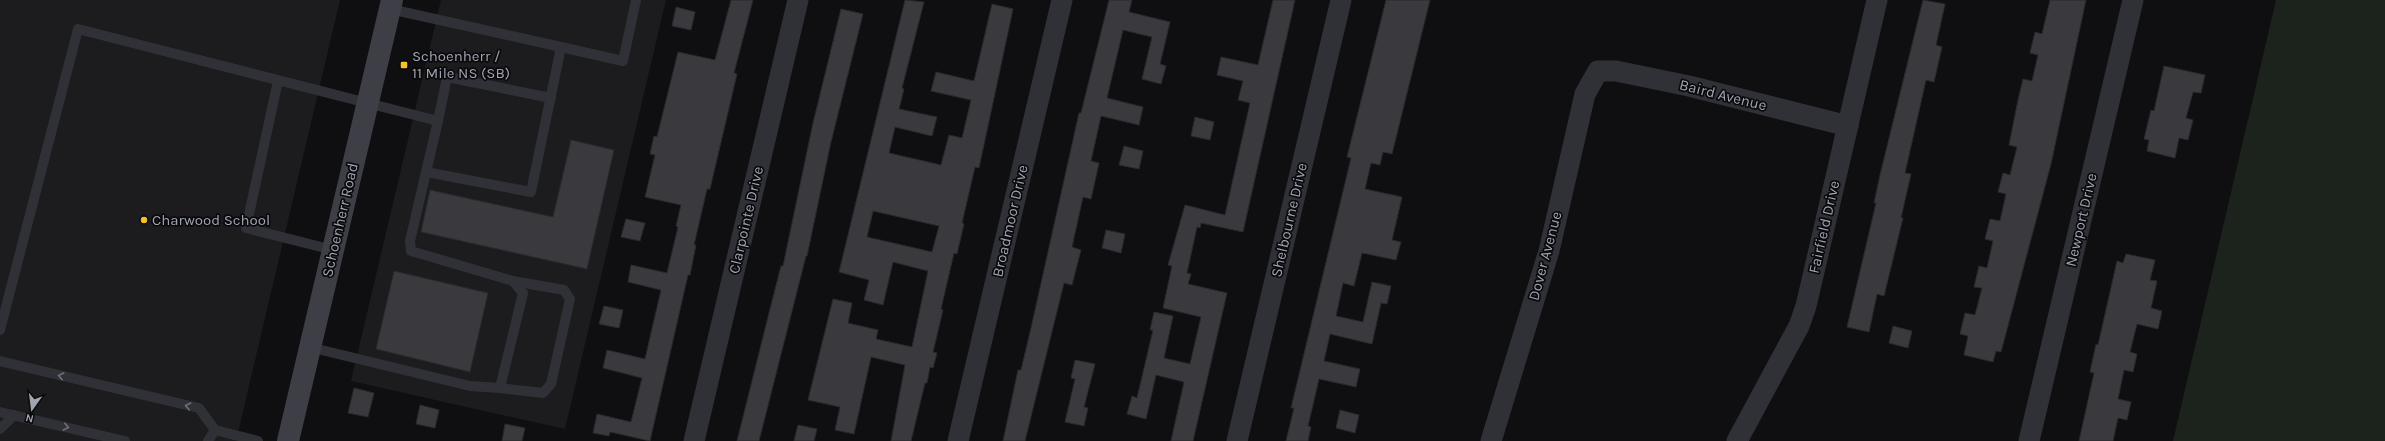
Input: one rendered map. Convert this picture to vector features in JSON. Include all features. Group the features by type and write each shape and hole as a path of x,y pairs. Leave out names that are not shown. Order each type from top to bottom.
{"main road":[{"name":"Schoenherr Road","path":"288,441 391,4"}],"street":[{"name":"Clarpointe Drive","path":"694,441 798,0"},
{"name":"Broadmoor Drive","path":"958,441 1062,0"},
{"name":"Shelbourne Drive","path":"1237,441 1341,0"},
{"name":"Fairfield Drive","path":"1737,441 1799,326 1806,306 1878,0"},
{"name":"Newport Drive","path":"2029,441 2133,0"},
{"name":"Baird Avenue","path":"1598,71 1616,71 1689,86 1848,126"},
{"name":"Dover Avenue","path":"1491,441 1549,251 1585,94 1598,71"}],"lane":[{"path":"391,4 623,61 636,0"},
{"path":"0,330 78,29 278,82 438,121"},
{"path":"426,172 531,192 561,47"},
{"path":"310,347 470,386 543,393 551,384 570,299 564,290 513,281 412,251 410,241 447,77 550,98"},
{"path":"278,82 246,228 333,250"},
{"path":"500,388 523,293 513,281"},
{"path":"0,361 199,408 215,430 258,441"},
{"path":"0,412 125,441"},
{"path":"0,430 14,415"},
{"path":"208,441 215,430"}],"shaded area":[{"name":"Charwood School","path":"0,0 340,0 236,441 0,441"},
{"path":"441,0 666,0 565,429 351,381"},
{"path":"2276,0 2385,0 2385,441 2173,441"}],"building":[{"path":"731,0 753,0 734,73 737,74 710,189 707,189 694,245 696,245 690,275 688,275 650,441 610,432 609,436 593,433 597,414 631,422 642,378 603,368 607,350 645,359 661,290 628,282 631,265 667,273 678,227 676,226 681,205 645,197 655,155 650,154 654,136 657,137 678,52 715,60"},
{"path":"905,0 924,2 902,88 904,89 899,109 937,117 932,136 895,127 889,153 941,165 949,135 962,138 971,100 931,91 936,72 974,81 992,4 1013,9 979,168 975,167 962,223 964,224 957,254 954,253 941,309 943,310 933,352 937,353 933,368 930,367 927,383 925,383 911,441 891,441 905,365 871,357 854,434 835,430 840,407 808,400 833,299 852,303 848,323 878,330 876,339 912,347 928,271 893,262 883,305 864,300 869,280 839,272","holes":["873,211 939,226 932,252 867,237"]},
{"path":"1109,0 1132,0 1129,12 1170,22 1160,64 1166,66 1161,84 1142,79 1152,37 1123,30 1107,98 1143,107 1139,125 1101,116 1091,161 1099,163 1091,199 1083,197 1072,247 1081,250 1072,285 1064,283 1025,441 1003,441 1018,370 1021,370 1031,328 1079,113 1081,113"},
{"path":"1273,0 1295,0 1243,232 1201,223 1200,228 1197,227 1187,273 1191,274 1188,284 1227,293 1193,441 1171,441 1184,382 1156,375 1146,419 1127,414 1132,396 1137,398 1153,330 1150,330 1154,312 1173,316 1164,358 1190,364 1201,317 1163,308 1172,266 1168,265 1185,205 1225,215 1250,103 1238,100 1243,81 1217,75 1221,57 1258,65"},
{"path":"1386,0 1430,0 1392,154 1383,152 1380,165 1371,163 1365,189 1402,197 1392,240 1401,242 1396,260 1362,253 1354,286 1343,283 1336,316 1363,322 1372,282 1391,286 1387,304 1381,303 1372,344 1330,334 1324,361 1360,369 1356,387 1319,379 1308,426 1311,427 1308,441 1286,441 1294,408 1291,408 1351,158 1347,157"},
{"path":"1923,0 1945,4 1936,45 1942,47 1934,82 1926,80 1905,173 1911,174 1901,218 1903,218 1884,296 1877,294 1869,332 1847,327 1876,203 1874,203 1880,175"},
{"path":"2050,0 2086,0 2051,164 2001,352 1996,351 1993,362 1964,355 1968,336 1960,334 1965,313 1975,315 1982,288 1974,287 1979,266 1987,268 1993,241 1985,239 1990,219 2000,221 2006,194 1998,192 2003,173 2010,175 2017,147 2009,145 2023,79 2032,81 2038,55 2030,53 2035,32 2042,34"},
{"path":"676,7 695,12 691,30 672,26"},
{"path":"841,9 863,14 831,142 807,256 759,441 737,441 781,266 783,266 813,123"},
{"path":"2164,66 2205,75 2201,93 2193,92 2186,118 2193,120 2188,140 2179,138 2175,158 2147,151 2149,140 2144,139 2151,110 2154,111"},
{"path":"1195,117 1214,122 1210,140 1191,136"},
{"path":"571,140 614,150 587,269 421,232 430,190 553,217"},
{"path":"1124,146 1143,151 1139,169 1119,165"},
{"path":"626,219 645,223 640,241 621,237"},
{"path":"1106,230 1125,234 1121,253 1102,248"},
{"path":"2126,254 2155,260 2150,280 2157,281 2151,308 2162,311 2158,329 2137,324 2130,352 2137,354 2133,372 2124,370 2118,399 2131,402 2127,420 2118,418 2113,441 2079,441 2094,373 2090,372 2096,344 2098,345 2117,261 2123,263"},
{"path":"394,271 488,293 470,372 376,349"},
{"path":"604,306 623,310 619,328 599,324"},
{"path":"1893,326 1912,331 1908,348 1889,343"},
{"path":"1075,360 1095,364 1084,407 1088,408 1084,426 1065,422 1075,379 1071,378"},
{"path":"354,388 374,393 368,417 348,413"},
{"path":"420,405 439,410 435,428 416,424"},
{"path":"1340,410 1359,415 1355,433 1336,428"},
{"path":"505,424 525,428 522,441 502,441"},
{"path":"798,425 817,429 814,441 794,441"}],"place":[{"name":"Schoenherr / 11 Mile NS (SB)","path":"404,65"},
{"name":"Charwood School","path":"144,220"}]}
